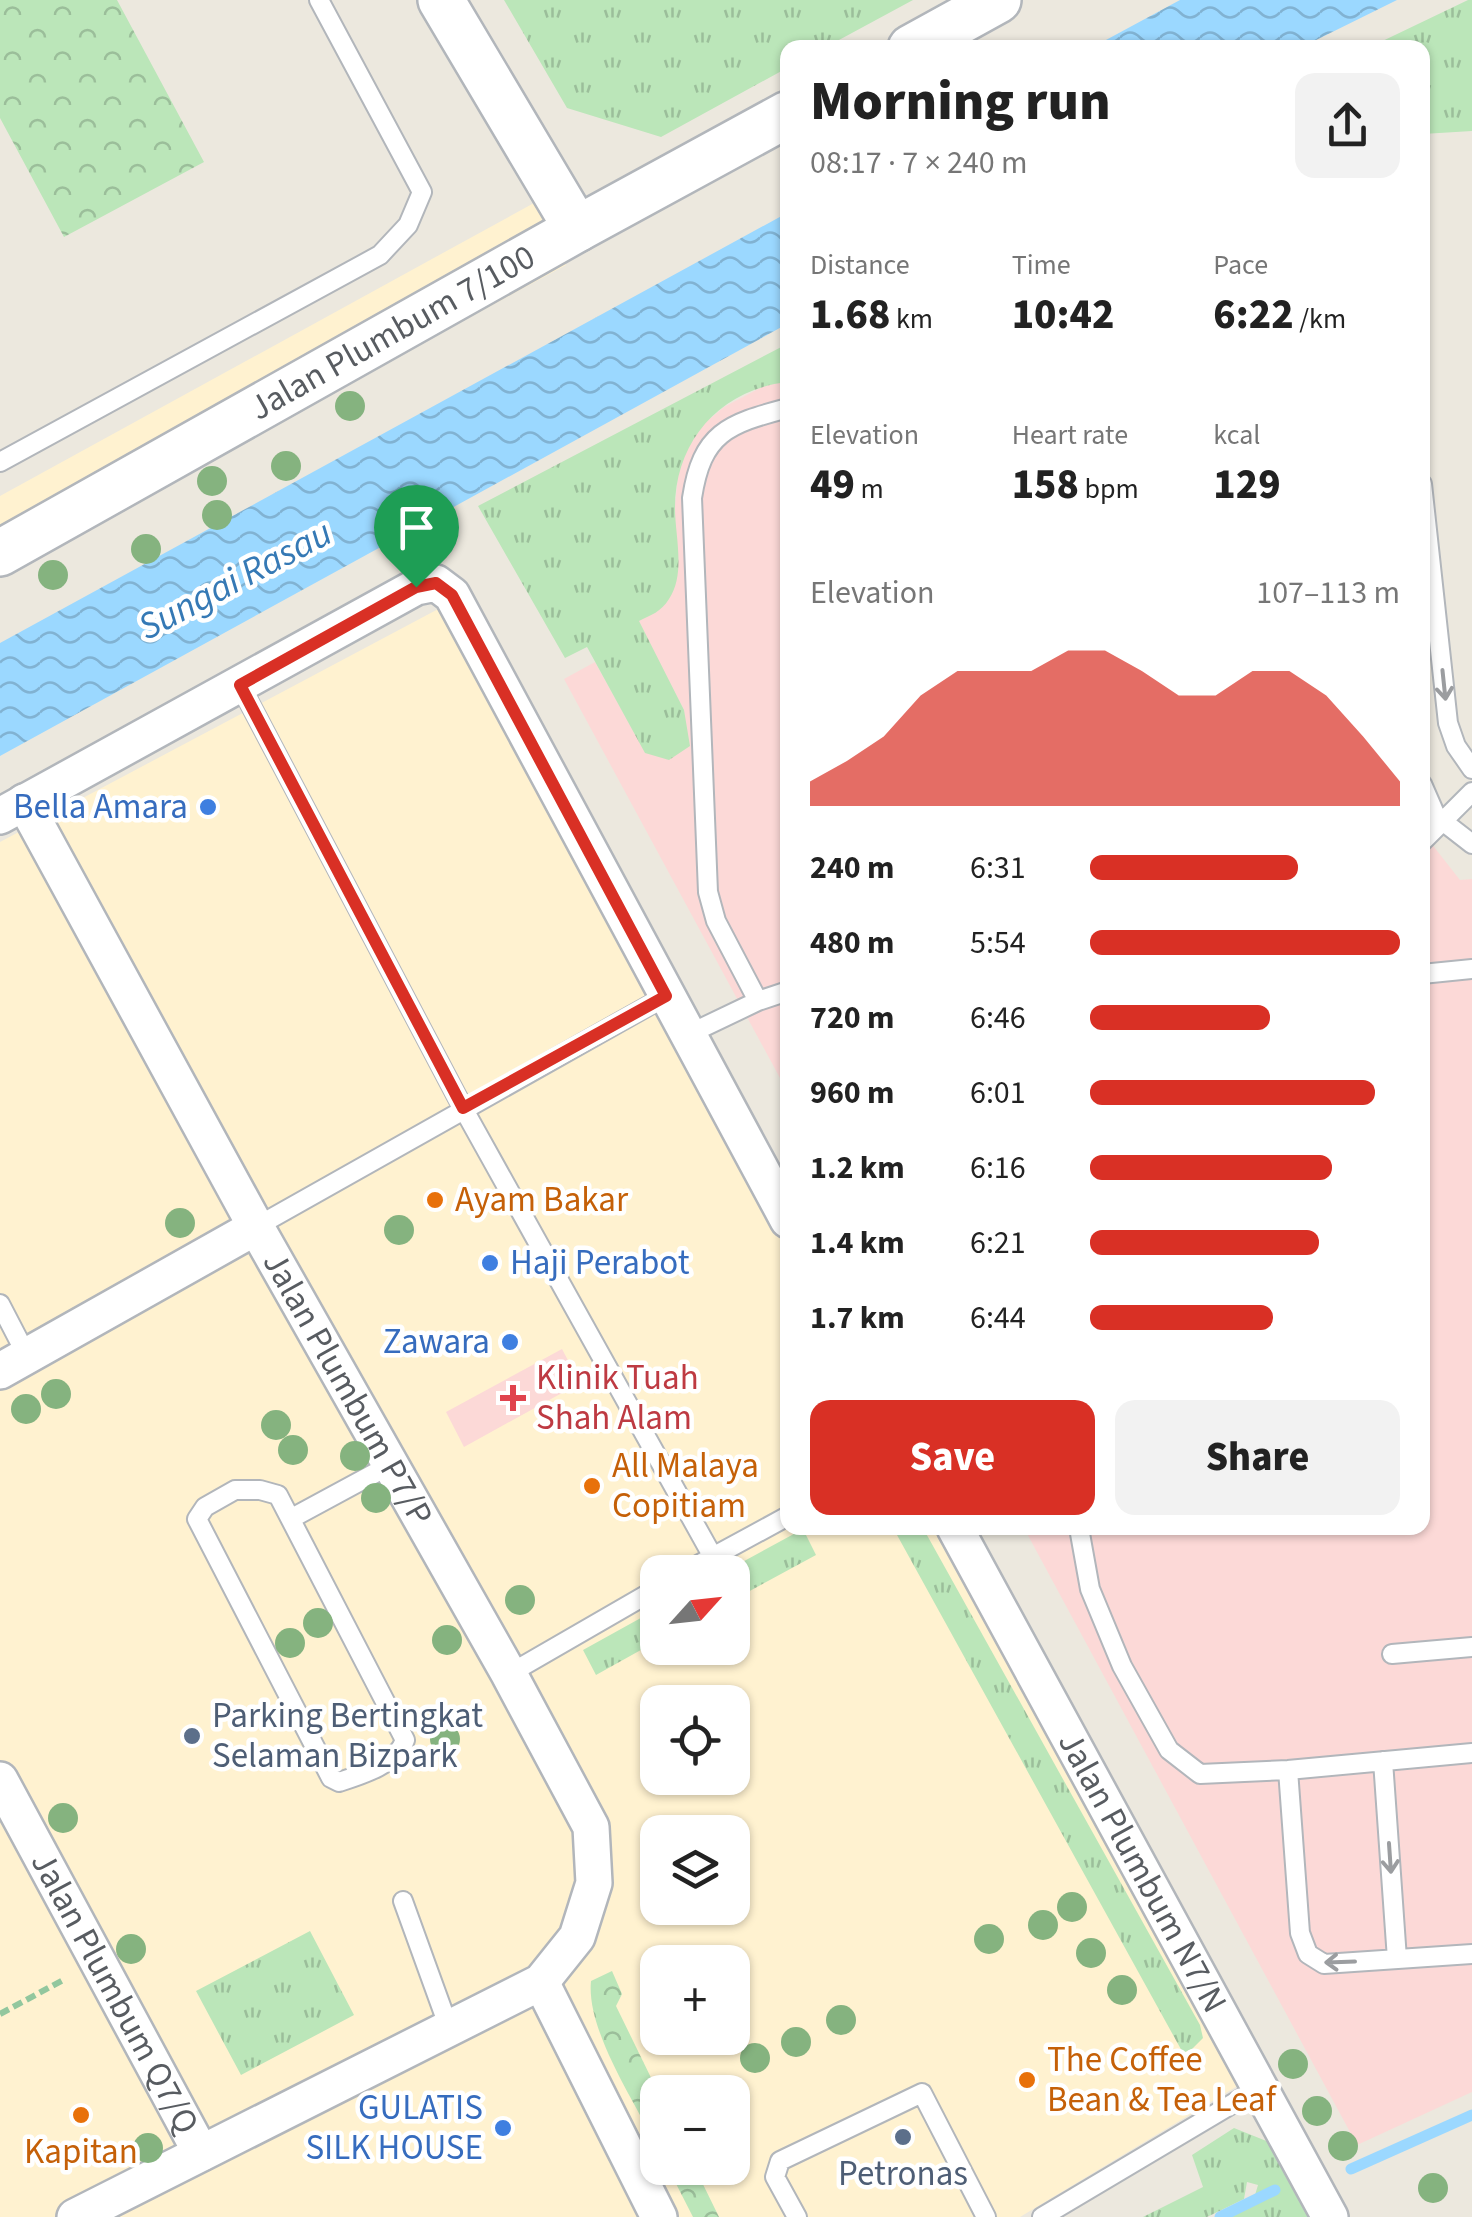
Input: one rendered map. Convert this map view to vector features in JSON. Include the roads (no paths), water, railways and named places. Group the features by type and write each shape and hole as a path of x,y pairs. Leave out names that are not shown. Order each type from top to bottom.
{"street":[{"path":"440,0 577,229"},
{"path":"926,40 998,0"},
{"name":"Jalan Plumbum 7/100","path":"0,554 780,118"},
{"path":"12,809 416,587 436,583 452,595 780,1205"},
{"name":"Jalan Plumbum P7/P","path":"12,809 256,1227 591,1827 594,1883 577,1937 541,1982 75,2217"},
{"path":"14,1364 256,1227"},
{"name":"Jalan Plumbum N7/N","path":"959,1535 1330,2217"},
{"name":"Jalan Plumbum Q7/Q","path":"0,1780 201,2154"},
{"path":"541,1982 650,2214"}],"lane":[{"path":"0,462 380,255 408,226 422,192 318,0"},
{"path":"758,1000 716,921 708,892 692,498 696,470 708,445 738,424 780,411"},
{"path":"1430,558 1448,723 1456,746 1472,770"},
{"path":"240,685 463,1108 712,1555"},
{"path":"1430,834 1472,792"},
{"path":"1430,802 1442,822 1472,844"},
{"path":"1430,973 1472,969"},
{"path":"687,1034 780,993"},
{"path":"256,1227 666,996"},
{"path":"0,1304 14,1364"},
{"path":"292,1518 390,1465"},
{"path":"236,1490 278,1495 292,1518 405,1740 401,1750 388,1761 339,1782 332,1778 197,1519 205,1507 236,1490"},
{"path":"715,1555 780,1520"},
{"path":"1080,1535 1090,1589 1122,1666 1169,1750 1200,1774 1472,1753"},
{"path":"508,1674 640,1598"},
{"path":"1392,1654 1472,1647"},
{"path":"1383,1761 1397,1959"},
{"path":"1288,1770 1300,1933 1308,1954 1324,1964 1472,1954"},
{"path":"403,1901 449,2028"},
{"path":"1042,2217 1259,2088"},
{"path":"796,2217 775,2177 780,2161 922,2093 986,2217"}],"water":[{"path":"1180,0 1397,0 1316,40 1106,40"},
{"name":"Sungai Rasau","path":"780,217 780,328 0,756 0,643"}],"waterway":[{"path":"1351,2169 1472,2115"},
{"path":"1220,2217 1275,2190"}],"place":[{"name":"Bella Amara","path":"208,807"},
{"name":"Ayam Bakar","path":"435,1200"},
{"name":"Haji Perabot","path":"490,1263"},
{"name":"Zawara","path":"510,1342"},
{"name":"Klinik Tuah Shah Alam","path":"513,1398"},
{"name":"All Malaya Copitiam","path":"592,1486"},
{"name":"Parking Bertingkat Selaman Bizpark","path":"192,1736"},
{"name":"The Coffee Bean & Tea Leaf","path":"1027,2080"},
{"name":"Kapitan","path":"81,2115"},
{"name":"GULATIS SILK HOUSE","path":"503,2128"},
{"name":"Petronas","path":"903,2137"}]}
